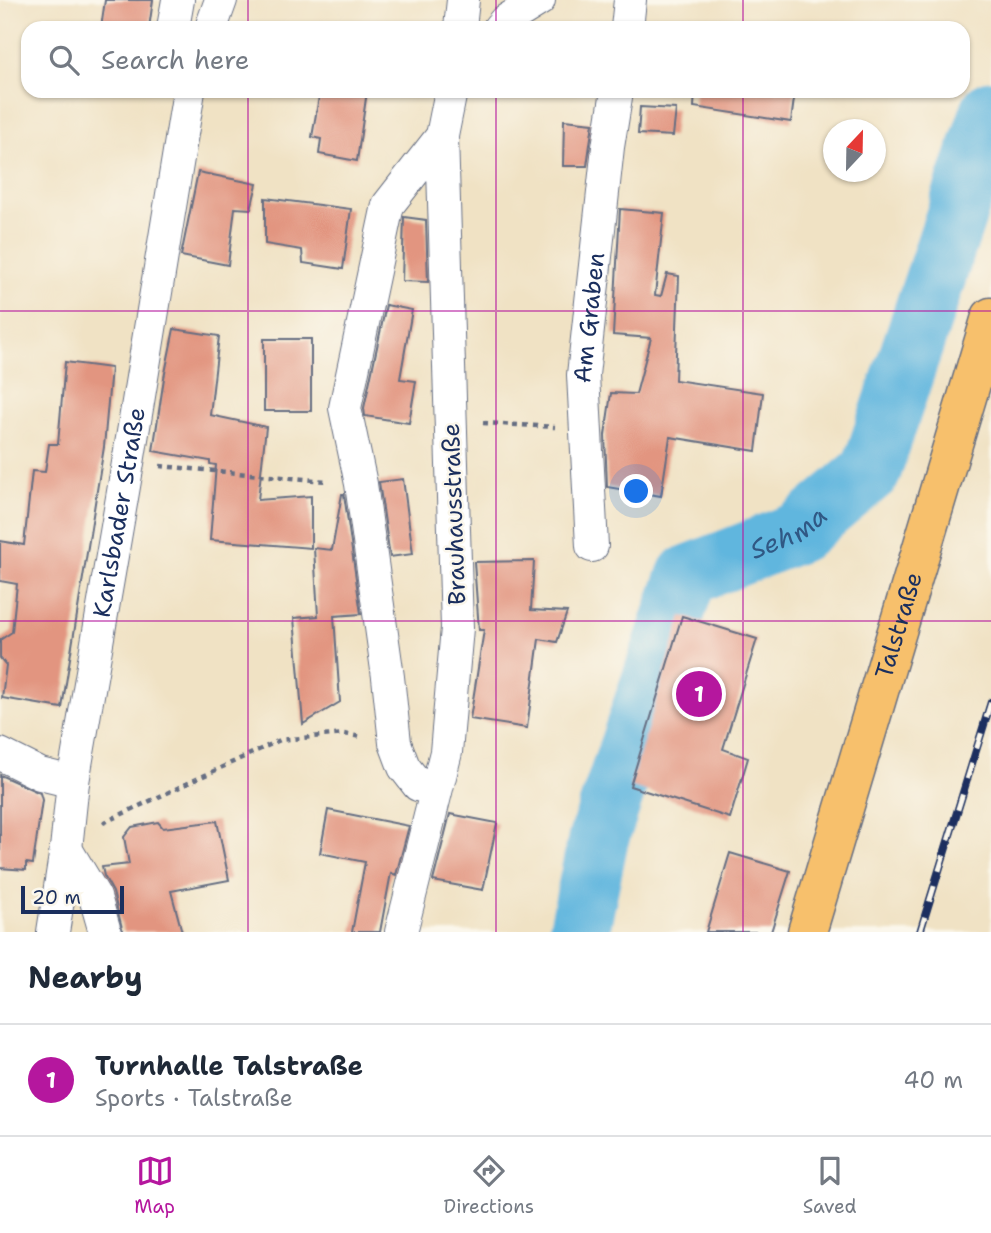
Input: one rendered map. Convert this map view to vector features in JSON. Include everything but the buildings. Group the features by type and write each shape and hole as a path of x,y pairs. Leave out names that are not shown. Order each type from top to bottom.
{"main road":[{"name":"Talstraße","path":"807,932 991,317"}],"street":[{"path":"174,21 178,0"},
{"path":"214,21 221,0"},
{"path":"461,21 463,0"},
{"path":"505,21 539,0"},
{"path":"628,21 630,0"},
{"name":"Karlsbader Straße","path":"53,932 74,782 188,98"},
{"name":"Brauhausstraße","path":"401,932 446,752 457,628 442,136 450,98"},
{"name":"Am Graben","path":"592,546 583,375 616,98"},
{"path":"436,790 418,785 404,767 395,743 361,484 345,408 388,205 442,136"},
{"path":"0,754 40,774 74,782"},
{"path":"67,839 94,897 105,932"}],"path":[{"path":"451,422 586,429"},
{"path":"128,463 361,484"},
{"path":"67,839 280,740 344,734 395,743"}],"waterway":[{"name":"Sehma","path":"579,932 598,840 687,576 799,532 871,471 991,111"}],"railway":[{"path":"920,932 991,702"}],"place":[{"name":"Turnhalle Talstraße","path":"699,694"}]}
